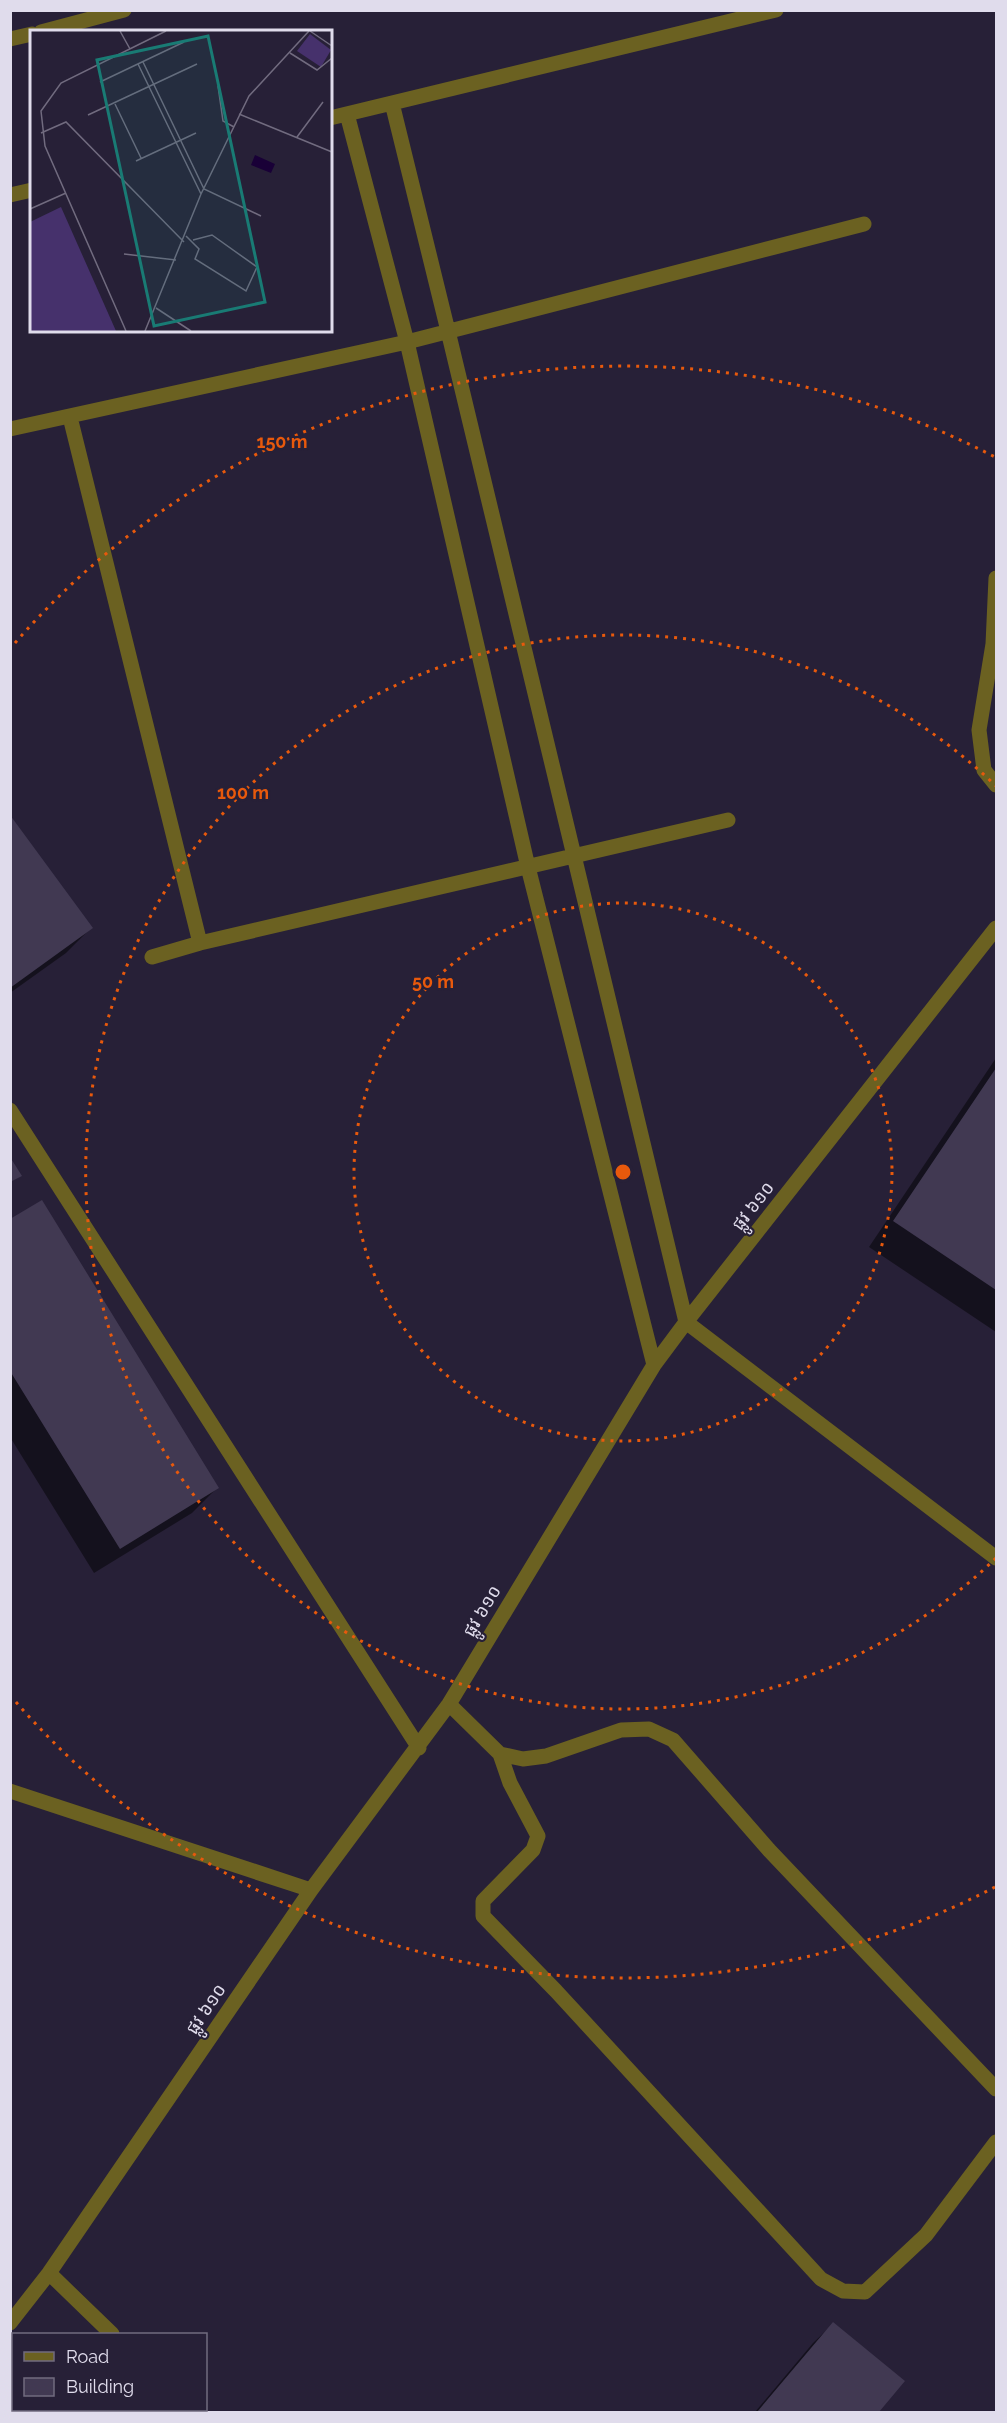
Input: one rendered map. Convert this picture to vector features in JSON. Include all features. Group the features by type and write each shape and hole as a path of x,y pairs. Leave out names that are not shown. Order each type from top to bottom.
{"street":[{"path":"49,30 124,10"},
{"path":"332,118 776,10"},
{"path":"10,39 30,34"},
{"path":"392,103 686,1322 996,1557"},
{"path":"347,114 407,342 528,867 654,1365"},
{"path":"10,195 30,190"},
{"path":"10,429 407,342 864,224"},
{"path":"70,417 200,943"},
{"path":"996,578 993,644 979,730 984,770 996,785"},
{"path":"152,957 200,943 728,820"},
{"name":"ផ្លូវ ៦១០","path":"10,2323 49,2273 311,1890 419,1748 449,1704 654,1365 996,928"},
{"path":"10,1110 419,1748"},
{"path":"449,1704 500,1754 510,1783 538,1836 533,1850 483,1901 483,1916 556,1991 821,2279 843,2291 865,2292 926,2235 996,2142"},
{"path":"500,1754 523,1759 546,1756 621,1730 649,1729 673,1740 770,1850 996,2089"},
{"path":"10,1791 311,1890"},
{"path":"49,2273 111,2333"}],"building":[{"path":"10,815 93,928 10,988"},
{"path":"996,1068 996,1290 893,1221"},
{"path":"10,1157 22,1176 10,1182"},
{"path":"42,1200 219,1488 120,1549 10,1371 10,1219"},
{"path":"833,2322 905,2381 879,2412 757,2412"}]}
